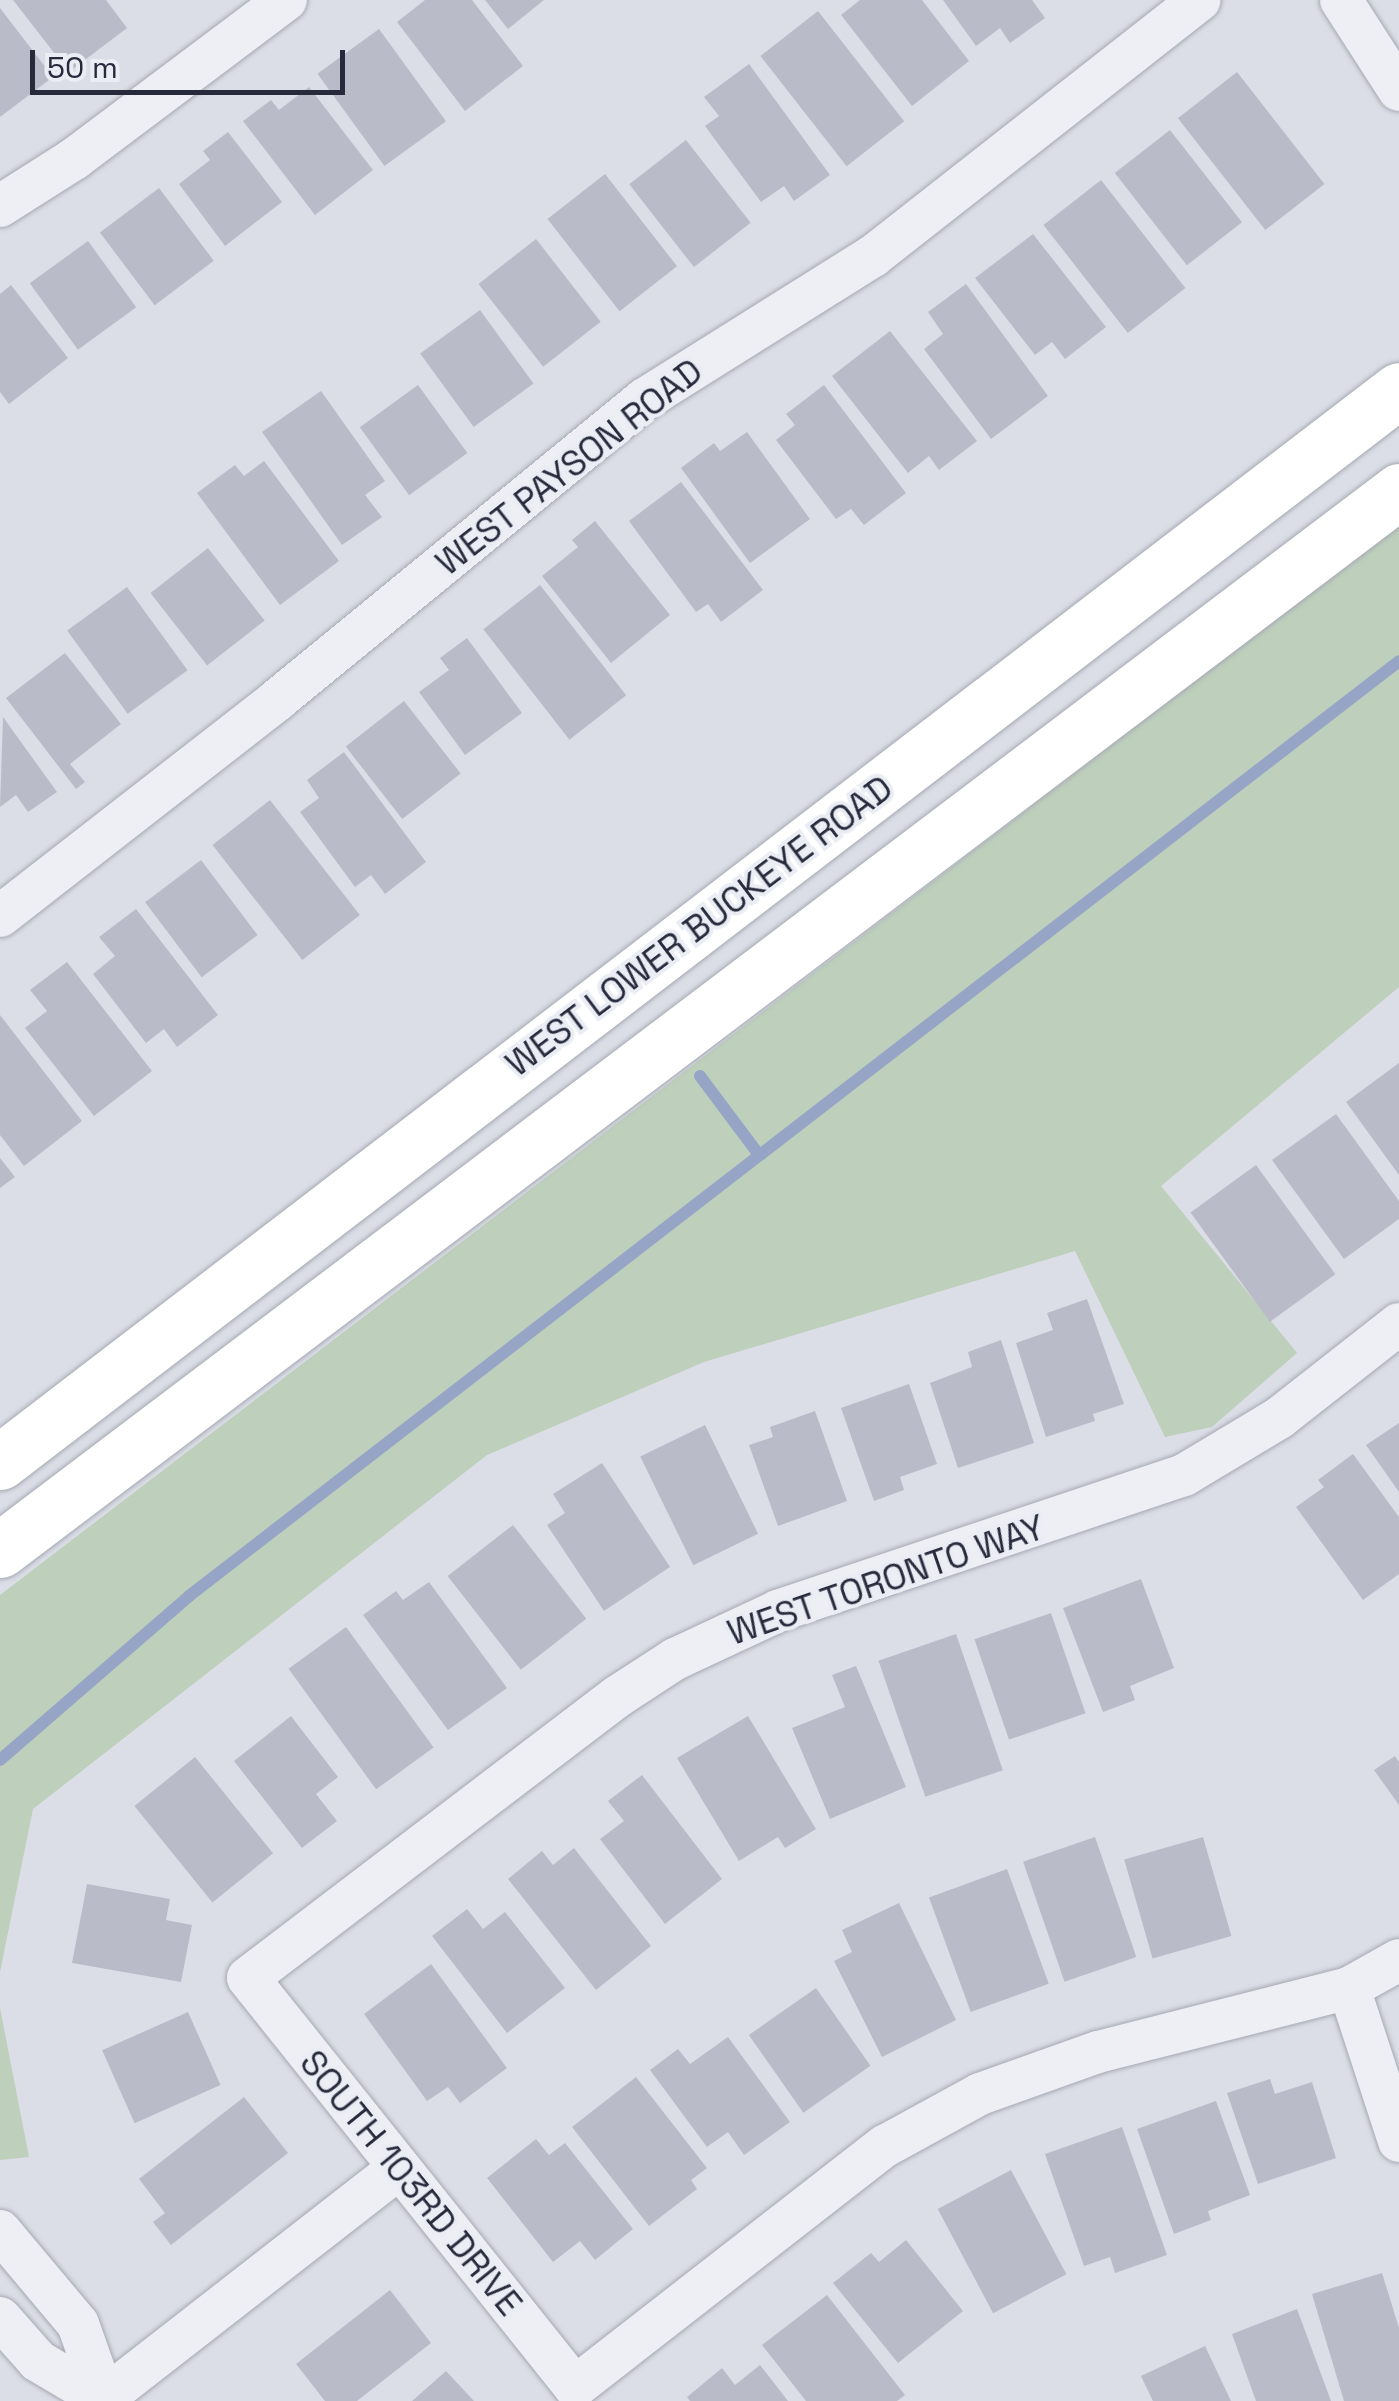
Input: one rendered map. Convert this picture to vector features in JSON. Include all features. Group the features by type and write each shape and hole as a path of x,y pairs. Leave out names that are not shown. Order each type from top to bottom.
{"main road":[{"name":"WEST LOWER BUCKEYE ROAD","path":"0,1462 1399,390"},
{"path":"0,1550 1399,490"}],"street":[{"path":"0,206 74,159 286,0"},
{"name":"WEST PAYSON ROAD","path":"0,916 261,712 645,399 873,256 1199,0"},
{"path":"1341,0 1399,90"},
{"name":"WEST TORONTO WAY","path":"248,1978 618,1696 675,1659 778,1611 1184,1475 1266,1426 1399,1324"},
{"path":"1399,1960 1349,1988 1399,2141"},
{"name":"SOUTH 103RD DRIVE","path":"248,1978 575,2387 886,2146 980,2094 1098,2052 1349,1988"},
{"path":"103,2400 399,2168"},
{"path":"0,2231 78,2324 103,2400"},
{"path":"0,2318 38,2360 103,2400"}],"green space":[{"path":"1399,525 1399,987 1161,1186 1297,1353 1212,1427 1165,1437 1075,1251 704,1362 487,1455 33,1809 0,1972 0,1595"},
{"path":"0,2008 29,2157 0,2160"}],"building":[{"path":"13,0 106,0 127,28 69,72"},
{"path":"425,0 472,0 523,66 465,111 397,22"},
{"path":"485,0 544,0 508,29"},
{"path":"860,0 922,0 969,61 912,106 841,15"},
{"path":"943,0 1032,0 1045,18 1010,43 1000,28 976,46"},
{"path":"0,8 53,77 0,117"},
{"path":"818,11 904,121 847,166 760,56"},
{"path":"379,29 446,121 385,166 318,74"},
{"path":"749,64 830,175 794,201 784,186 761,202 705,126 719,116 704,97"},
{"path":"1237,72 1324,184 1265,230 1178,118"},
{"path":"309,87 373,170 315,215 243,121 271,100 279,110"},
{"path":"1170,130 1242,222 1187,265 1115,173"},
{"path":"228,132 282,202 225,246 179,184 210,160 203,151"},
{"path":"686,140 751,223 694,267 629,184"},
{"path":"605,174 677,266 620,311 547,219"},
{"path":"1101,180 1185,288 1128,333 1043,225"},
{"path":"159,188 214,261 155,305 100,233"},
{"path":"1033,234 1106,327 1065,359 1052,342 1035,355 975,278"},
{"path":"536,239 601,322 543,367 478,284"},
{"path":"88,241 136,307 78,350 30,283"},
{"path":"966,284 1048,396 991,439 924,349 943,334 928,312"},
{"path":"11,285 68,358 9,404 0,392 0,294"},
{"path":"480,310 533,384 474,427 420,353"},
{"path":"890,331 977,441 939,470 929,456 908,473 832,376"},
{"path":"418,385 467,453 409,495 360,427"},
{"path":"824,385 906,493 864,525 851,509 836,519 776,440 795,425 786,414"},
{"path":"321,391 385,481 365,495 382,517 342,545 262,432"},
{"path":"747,432 810,519 750,563 681,468 714,443 720,451"},
{"path":"264,461 339,561 280,605 197,493 235,465 244,476"},
{"path":"681,482 763,590 721,622 708,604 696,612 629,521"},
{"path":"595,521 670,615 611,663 542,576 578,547 572,540"},
{"path":"208,548 265,620 207,665 150,593"},
{"path":"540,585 626,695 569,740 483,629"},
{"path":"127,587 188,670 128,714 67,630"},
{"path":"467,638 522,713 465,755 419,692 449,670 440,658"},
{"path":"65,653 121,724 70,764 85,782 76,789 6,698"},
{"path":"404,701 461,773 402,819 346,747"},
{"path":"3,717 57,792 28,812 16,795 0,807"},
{"path":"344,752 426,862 385,894 371,875 355,887 300,812 319,798 307,780"},
{"path":"270,800 360,915 302,960 212,845"},
{"path":"201,860 258,935 202,977 145,902"},
{"path":"136,909 218,1015 177,1047 164,1029 146,1043 93,974 115,956 99,937"},
{"path":"67,962 152,1071 94,1116 25,1028 47,1011 30,990"},
{"path":"0,1015 82,1121 24,1166 0,1135"},
{"path":"1399,1063 1399,1175 1346,1102"},
{"path":"1336,1114 1399,1201 1399,1219 1344,1259 1272,1160"},
{"path":"0,1158 15,1177 0,1188"},
{"path":"1256,1165 1335,1274 1270,1322 1190,1213"},
{"path":"1087,1299 1124,1404 1093,1414 1095,1421 1046,1437 1016,1343 1053,1330 1047,1313"},
{"path":"1001,1340 1034,1443 958,1468 930,1383 972,1367 968,1352"},
{"path":"909,1384 937,1464 900,1477 904,1490 874,1501 841,1408"},
{"path":"815,1411 847,1501 778,1526 749,1445 773,1437 770,1427"},
{"path":"1399,1423 1399,1492 1366,1445"},
{"path":"705,1425 758,1534 693,1565 640,1457"},
{"path":"1353,1454 1399,1517 1399,1574 1363,1600 1296,1507 1324,1487 1318,1480"},
{"path":"602,1463 670,1567 604,1611 547,1525 565,1513 553,1494"},
{"path":"513,1525 586,1619 521,1670 448,1576"},
{"path":"1141,1579 1174,1668 1130,1686 1135,1700 1103,1712 1063,1608"},
{"path":"429,1582 507,1688 448,1730 363,1615 396,1591 403,1600"},
{"path":"1051,1613 1086,1713 1009,1740 974,1639"},
{"path":"346,1627 434,1748 376,1789 289,1669"},
{"path":"956,1634 1003,1770 925,1797 878,1661"},
{"path":"856,1666 906,1787 830,1819 792,1728 845,1707 832,1675"},
{"path":"291,1716 338,1777 316,1794 337,1821 302,1848 234,1761"},
{"path":"748,1716 816,1829 785,1848 778,1837 739,1861 677,1758"},
{"path":"1395,1756 1399,1762 1399,1805 1374,1770"},
{"path":"195,1757 273,1853 212,1902 134,1806"},
{"path":"642,1775 722,1879 665,1924 600,1839 624,1821 608,1801"},
{"path":"1095,1837 1136,1957 1064,1982 1023,1862"},
{"path":"1203,1837 1231,1936 1153,1959 1124,1860"},
{"path":"574,1848 651,1946 596,1990 508,1879 542,1851 553,1865"},
{"path":"1007,1869 1049,1984 971,2012 929,1897"},
{"path":"87,1884 170,1899 166,1920 192,1925 181,1982 72,1963"},
{"path":"899,1903 956,2020 882,2057 834,1961 852,1952 842,1930"},
{"path":"467,1909 483,1929 505,1912 565,1988 507,2033 432,1936"},
{"path":"431,1964 507,2068 460,2103 448,2087 427,2101 364,2014"},
{"path":"816,1988 870,2066 803,2113 749,2035"},
{"path":"188,2012 221,2085 135,2123 102,2050"},
{"path":"728,2037 790,2122 744,2155 728,2132 707,2147 650,2070 678,2049 690,2064"},
{"path":"636,2077 707,2168 691,2180 697,2189 649,2226 572,2127"},
{"path":"1270,2079 1275,2094 1312,2082 1336,2158 1258,2184 1227,2093"},
{"path":"244,2097 288,2153 171,2245 153,2222 165,2213 139,2179"},
{"path":"1216,2101 1250,2195 1208,2211 1211,2220 1174,2234 1137,2129"},
{"path":"1122,2127 1167,2255 1115,2273 1110,2257 1084,2266 1045,2154"},
{"path":"536,2139 549,2155 565,2143 633,2229 595,2260 580,2241 553,2262 487,2178"},
{"path":"1011,2170 1066,2274 993,2313 938,2209"},
{"path":"906,2240 963,2311 898,2363 833,2283 871,2253 879,2262"},
{"path":"1382,2273 1399,2328 1399,2401 1344,2401 1312,2294"},
{"path":"390,2290 431,2343 357,2401 325,2401 296,2364"},
{"path":"827,2295 905,2395 897,2401 806,2401 762,2345"},
{"path":"1297,2309 1331,2401 1256,2401 1232,2334"},
{"path":"1205,2346 1231,2401 1153,2401 1141,2376"},
{"path":"760,2365 788,2401 690,2401 687,2397 722,2368 735,2385"},
{"path":"446,2371 474,2401 412,2401"}],"waterway":[{"path":"0,1760 189,1596 1399,661"},
{"path":"700,1076 759,1155"}]}
